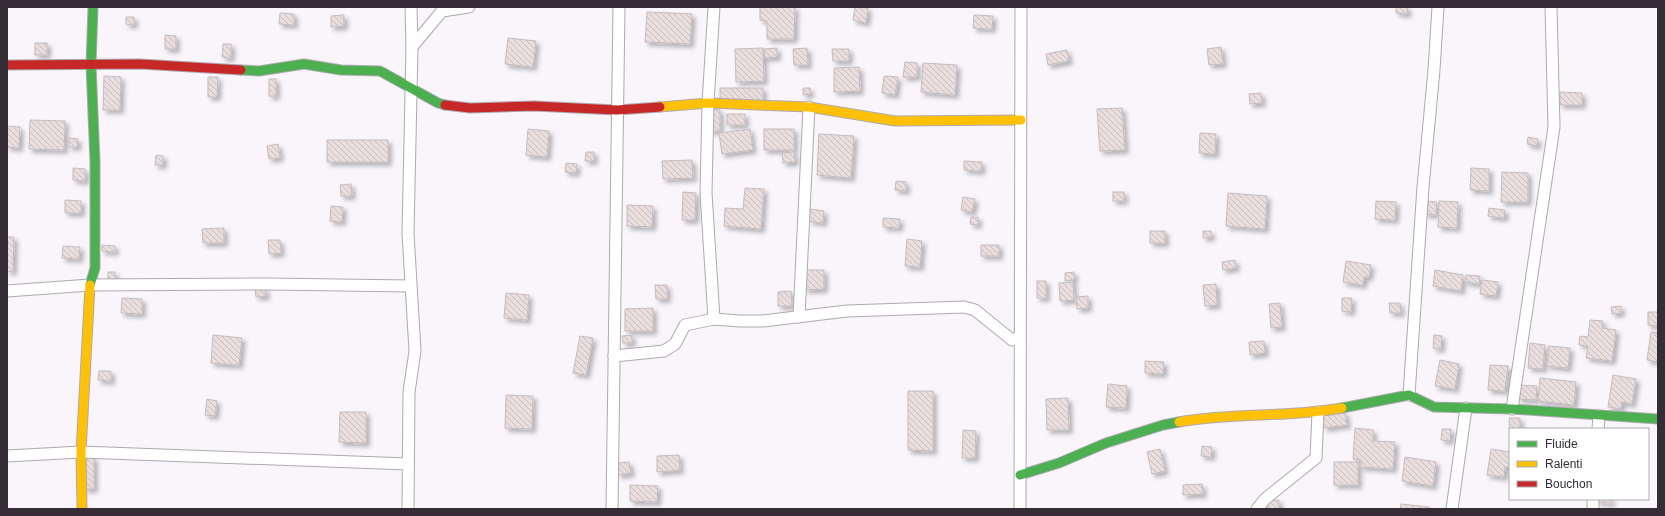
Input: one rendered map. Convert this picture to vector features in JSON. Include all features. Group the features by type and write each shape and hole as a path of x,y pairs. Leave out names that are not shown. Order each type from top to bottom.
{"street":[{"path":"82,509 81,452 90,284 95,268 93,90 91,65 93,7"},
{"path":"408,509 409,392 415,351 408,234 412,47 411,7"},
{"path":"412,47 442,11 469,7"},
{"path":"612,509 619,7"},
{"path":"714,7 708,103 706,194 714,319"},
{"path":"1020,509 1021,7"},
{"path":"1409,395 1423,187 1434,70 1438,7"},
{"path":"1512,409 1554,127 1551,7"},
{"path":"7,65 140,64 259,71 304,64 341,70 380,71 438,103 451,107 470,108 534,106 617,110 708,103 809,106 896,121 1021,120"},
{"path":"799,317 809,106"},
{"path":"9,290 90,284 410,286"},
{"path":"614,356 664,351 675,344 685,325 714,319 763,321 847,311 964,308 975,310 1012,340 1020,336"},
{"path":"1020,475 1058,463 1106,443 1163,425 1189,420 1252,414 1318,412 1409,395 1434,407 1512,409 1658,419"},
{"path":"1452,509 1466,408"},
{"path":"1257,509 1265,499 1316,458 1318,412"},
{"path":"1598,428 1599,416"},
{"path":"7,456 81,452 408,464"}],"building":[{"path":"760,7 795,7 794,39 767,39 767,21 760,20"},
{"path":"855,7 868,8 866,23 853,20"},
{"path":"1396,7 1408,7 1407,14 1396,13"},
{"path":"647,12 692,14 690,44 645,42"},
{"path":"280,13 294,14 294,25 279,24"},
{"path":"344,15 344,26 331,27 331,16"},
{"path":"974,15 993,16 992,29 973,28"},
{"path":"126,17 134,17 134,25 126,24"},
{"path":"165,35 176,36 176,49 165,49"},
{"path":"508,38 536,41 533,67 505,64"},
{"path":"35,43 47,43 47,55 35,55"},
{"path":"223,44 231,44 231,58 222,57"},
{"path":"1221,47 1223,64 1209,65 1207,49"},
{"path":"763,48 764,81 736,82 735,49"},
{"path":"777,48 777,57 765,58 764,49"},
{"path":"807,48 808,65 794,65 793,49"},
{"path":"832,49 849,49 849,61 833,61"},
{"path":"1067,50 1069,61 1048,65 1046,54"},
{"path":"905,62 917,63 917,77 903,77"},
{"path":"923,63 957,65 955,95 921,92"},
{"path":"859,67 860,91 834,92 834,68"},
{"path":"104,76 121,77 120,110 103,110"},
{"path":"884,76 898,77 895,95 882,93"},
{"path":"208,77 218,77 217,97 208,97"},
{"path":"269,79 276,79 276,96 269,96"},
{"path":"720,88 763,88 763,101 720,101"},
{"path":"803,88 810,88 810,94 803,95"},
{"path":"1560,92 1582,93 1582,105 1560,105"},
{"path":"1261,93 1262,103 1250,104 1249,94"},
{"path":"1122,108 1125,150 1100,151 1097,109"},
{"path":"710,109 720,110 720,131 709,131"},
{"path":"727,114 745,114 745,125 727,125"},
{"path":"30,120 65,121 64,150 29,149"},
{"path":"7,126 20,127 19,148 7,147"},
{"path":"528,129 549,131 547,157 526,155"},
{"path":"750,129 753,150 722,154 719,133"},
{"path":"764,129 794,129 794,150 764,150"},
{"path":"1200,133 1216,134 1215,154 1199,153"},
{"path":"819,134 854,136 851,178 817,175"},
{"path":"1528,137 1538,139 1537,146 1527,144"},
{"path":"69,138 78,139 77,147 69,147"},
{"path":"327,140 388,140 388,162 327,162"},
{"path":"278,144 280,158 269,159 267,146"},
{"path":"586,152 594,152 594,161 585,161"},
{"path":"794,152 795,162 783,163 782,153"},
{"path":"156,155 163,156 163,165 155,165"},
{"path":"692,160 693,178 663,179 662,161"},
{"path":"964,161 982,162 981,171 964,170"},
{"path":"566,163 577,164 576,173 565,172"},
{"path":"73,168 85,169 85,181 73,180"},
{"path":"1471,168 1489,169 1489,191 1470,190"},
{"path":"1502,172 1528,173 1528,202 1501,202"},
{"path":"896,181 906,182 906,191 895,190"},
{"path":"351,184 352,196 341,196 340,185"},
{"path":"745,188 764,189 761,229 724,226 725,208 743,209"},
{"path":"683,192 696,193 695,220 682,220"},
{"path":"1113,192 1124,192 1124,201 1113,201"},
{"path":"1228,193 1267,196 1265,229 1226,226"},
{"path":"963,197 975,199 972,212 961,210"},
{"path":"65,200 81,201 81,213 65,213"},
{"path":"1376,201 1396,202 1395,220 1375,219"},
{"path":"1426,201 1437,202 1436,215 1425,214"},
{"path":"1439,201 1458,202 1457,228 1438,227"},
{"path":"627,205 653,206 652,227 627,226"},
{"path":"331,206 343,207 342,222 330,221"},
{"path":"1489,208 1505,210 1504,218 1488,216"},
{"path":"810,209 824,211 823,223 809,221"},
{"path":"971,217 978,217 978,225 970,224"},
{"path":"883,218 900,219 899,228 883,227"},
{"path":"224,228 224,243 203,243 202,229"},
{"path":"1150,231 1165,231 1165,243 1150,243"},
{"path":"1203,231 1211,231 1211,237 1203,238"},
{"path":"7,237 14,237 13,272 7,271"},
{"path":"907,239 922,241 920,267 905,266"},
{"path":"268,240 280,240 281,253 269,254"},
{"path":"102,245 115,246 115,252 102,251"},
{"path":"981,245 999,245 999,256 981,256"},
{"path":"63,246 80,247 79,259 62,258"},
{"path":"1235,260 1236,268 1223,270 1222,262"},
{"path":"1346,261 1371,265 1369,277 1364,277 1363,285 1343,282"},
{"path":"804,270 824,270 824,289 805,290"},
{"path":"1435,270 1463,275 1461,291 1433,286"},
{"path":"108,272 115,272 115,283 108,282"},
{"path":"1074,272 1074,280 1065,281 1065,273"},
{"path":"1466,275 1480,276 1479,284 1465,282"},
{"path":"1482,280 1498,282 1496,296 1480,294"},
{"path":"1037,281 1046,281 1046,298 1037,298"},
{"path":"1073,282 1074,300 1060,301 1059,283"},
{"path":"1216,284 1217,305 1205,306 1203,285"},
{"path":"655,285 667,285 667,299 656,299"},
{"path":"255,288 265,288 266,296 256,297"},
{"path":"791,291 792,306 778,306 778,292"},
{"path":"506,293 529,295 527,320 504,318"},
{"path":"1088,296 1088,308 1077,309 1076,297"},
{"path":"122,298 142,299 142,314 121,313"},
{"path":"1342,298 1352,298 1351,312 1342,311"},
{"path":"1280,303 1282,327 1271,328 1269,304"},
{"path":"1389,303 1400,303 1401,313 1390,313"},
{"path":"1621,306 1621,313 1612,314 1611,307"},
{"path":"653,308 653,331 625,331 625,309"},
{"path":"1648,312 1658,312 1658,326 1648,325"},
{"path":"1590,320 1603,321 1602,328 1616,330 1612,361 1586,358 1588,346 1579,345 1580,336 1588,337"},
{"path":"1651,332 1658,333 1658,362 1647,360"},
{"path":"213,335 242,338 239,365 211,363"},
{"path":"632,335 632,343 623,343 622,336"},
{"path":"1434,335 1442,336 1441,349 1433,348"},
{"path":"580,336 593,338 586,375 573,373"},
{"path":"1264,341 1265,353 1250,355 1249,342"},
{"path":"1530,343 1545,345 1543,369 1528,368"},
{"path":"1549,346 1570,348 1568,368 1547,366"},
{"path":"1440,360 1459,364 1455,389 1435,386"},
{"path":"1145,361 1164,362 1163,374 1145,373"},
{"path":"1490,365 1508,366 1505,391 1488,390"},
{"path":"99,371 111,371 111,381 98,380"},
{"path":"1613,375 1636,379 1632,404 1622,402 1621,409 1608,407"},
{"path":"1540,378 1576,382 1574,405 1538,401"},
{"path":"1108,384 1127,386 1126,408 1106,407"},
{"path":"1519,385 1537,386 1536,400 1518,399"},
{"path":"908,391 933,391 933,451 908,450"},
{"path":"506,395 533,396 532,429 505,428"},
{"path":"1068,398 1069,430 1047,430 1046,399"},
{"path":"207,399 217,401 215,416 205,415"},
{"path":"340,412 366,412 366,443 339,442"},
{"path":"1345,412 1347,425 1324,428 1322,415"},
{"path":"1509,418 1520,418 1520,428 1510,428"},
{"path":"1355,428 1373,430 1373,441 1395,442 1393,469 1361,467 1361,460 1353,459"},
{"path":"1442,429 1451,429 1450,441 1441,440"},
{"path":"963,430 976,431 975,458 962,458"},
{"path":"1202,446 1212,447 1211,457 1201,456"},
{"path":"1160,449 1165,471 1152,474 1147,452"},
{"path":"1491,449 1509,452 1509,467 1505,467 1504,477 1487,475"},
{"path":"679,455 680,470 657,472 657,456"},
{"path":"85,457 94,457 94,489 84,489"},
{"path":"1405,457 1436,462 1433,486 1402,481"},
{"path":"629,462 631,473 618,475 617,463"},
{"path":"1334,462 1358,462 1358,485 1334,485"},
{"path":"1202,484 1203,494 1183,495 1183,485"},
{"path":"630,485 658,486 657,502 630,501"},
{"path":"1279,500 1279,508 1267,509 1267,501"},
{"path":"1597,500 1612,500 1612,503 1597,502"},
{"path":"1401,504 1429,507 1429,509 1400,509"}],"traffic: fast":[{"path":"90,285 95,268 95,162 91,65 93,7"},
{"path":"241,70 259,71 304,64 341,70 380,71 438,103 445,105"},
{"path":"1342,408 1409,395 1434,407 1512,409 1658,419"},
{"path":"1020,475 1059,463 1106,443 1163,425 1179,422"}],"traffic: slow":[{"path":"660,107 708,103 809,107 895,121 1021,120"},
{"path":"82,509 81,452 90,285"},
{"path":"1179,422 1219,417 1301,413 1342,408"}],"traffic: jam":[{"path":"7,65 140,64 241,70"},
{"path":"445,105 470,108 534,106 617,110 660,107"}]}
